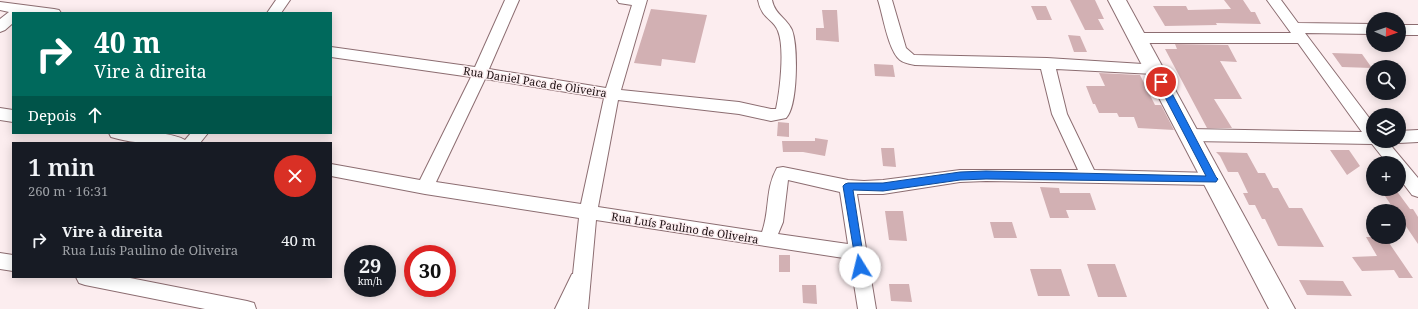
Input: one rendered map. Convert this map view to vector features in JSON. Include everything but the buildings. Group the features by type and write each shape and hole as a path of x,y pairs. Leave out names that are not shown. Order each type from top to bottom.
{"main road":[{"path":"1117,0 1282,309"}],"street":[{"path":"275,12 283,0"},
{"path":"425,187 480,73 512,0"},
{"path":"579,309 588,213 612,94 639,1 624,0"},
{"name":"Rua Daniel Paca de Oliveira","path":"332,52 480,73 612,94 740,108 777,115 781,114 784,109 788,55 787,40 783,27 769,14 765,0"},
{"path":"885,0 899,48 902,54 909,59 1047,63 1154,69"},
{"path":"1274,0 1366,126"},
{"path":"0,6 45,12"},
{"path":"0,27 12,16"},
{"path":"1138,38 1366,29"},
{"path":"1406,30 1418,30"},
{"path":"1047,63 1059,112 1090,178"},
{"path":"0,114 12,116"},
{"path":"123,134 173,142"},
{"path":"192,142 199,134"},
{"path":"1189,135 1366,136"},
{"path":"1406,137 1418,136"},
{"path":"1384,148 1390,156"},
{"name":"Rua Luís Paulino de Oliveira","path":"332,170 425,187 767,240 774,222 778,180 783,173 848,186 883,187 960,176 986,175 1213,179"},
{"path":"1406,175 1418,190"},
{"path":"848,186 868,309"},
{"path":"767,240 858,253"},
{"path":"0,261 12,264"},
{"path":"564,309 582,272"},
{"path":"90,278 247,309"}],"route":[{"path":"860,267 848,186 864,188 883,187 917,181 960,176 986,175 1213,179 1161,82"}]}
